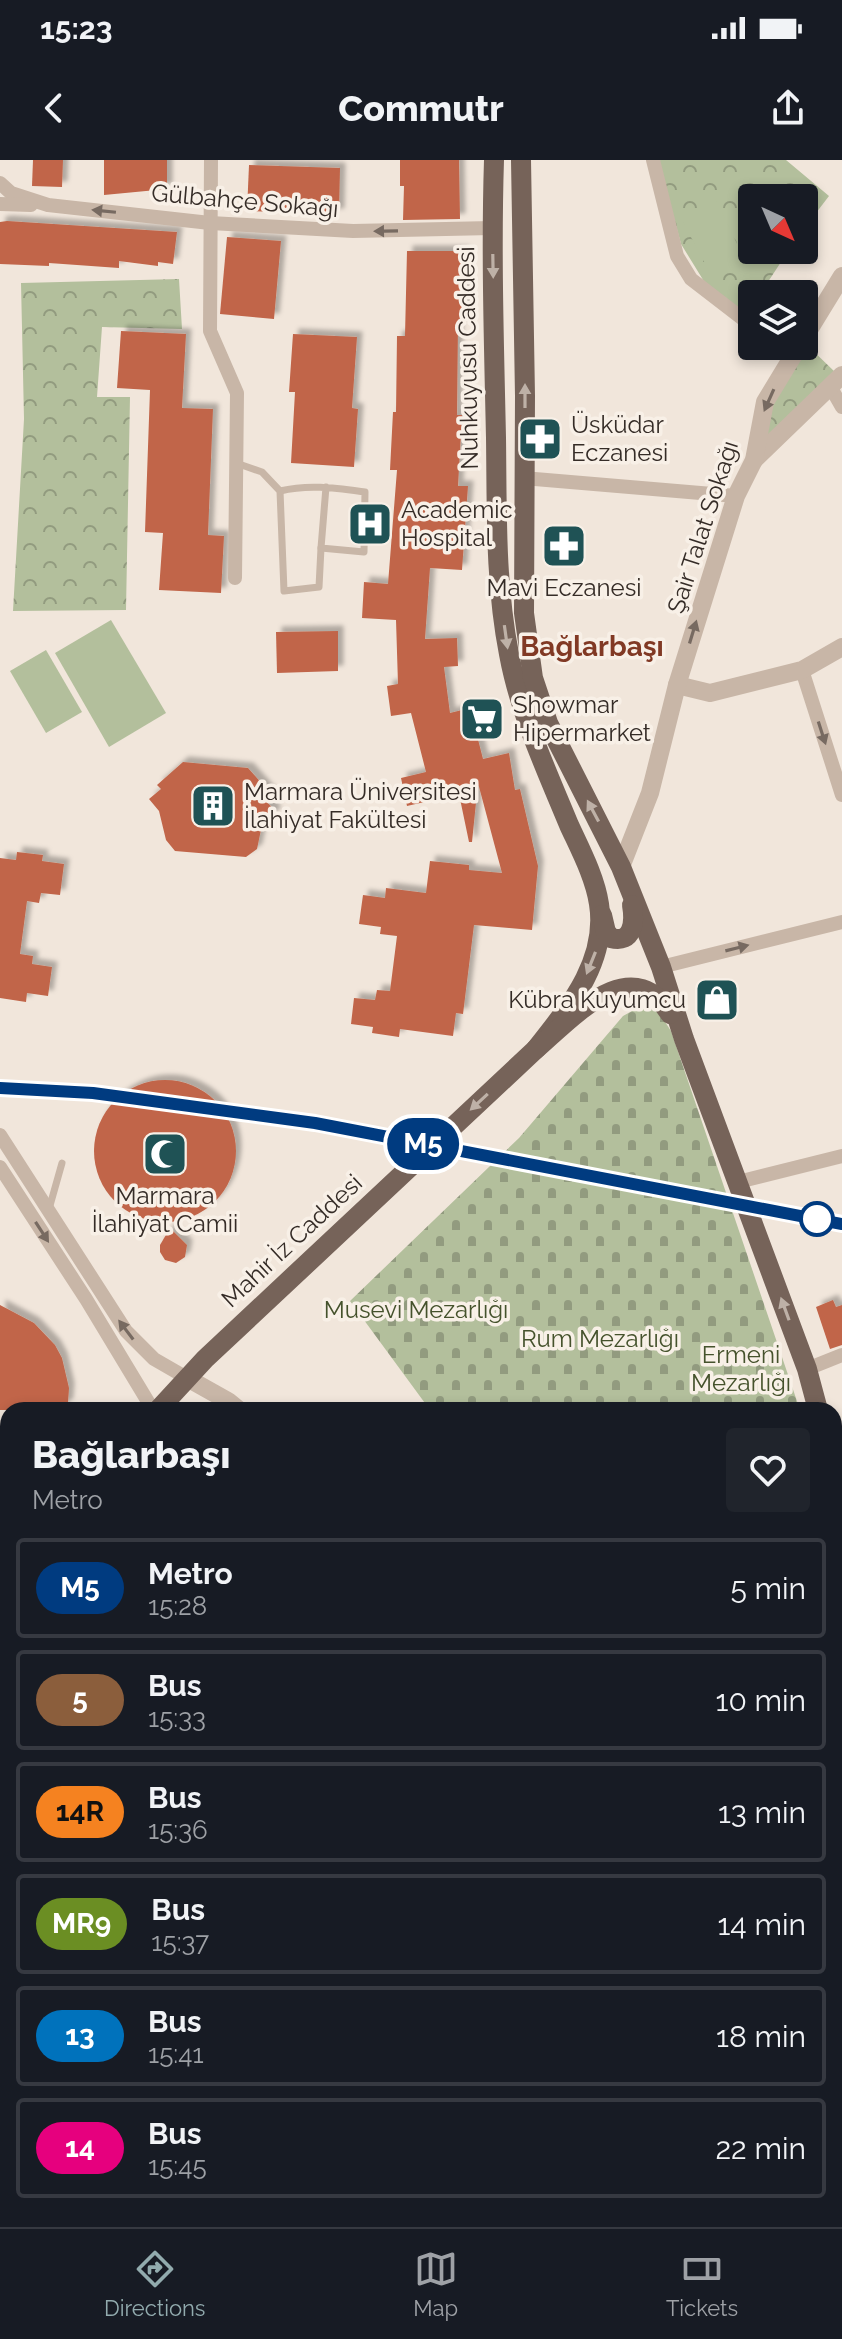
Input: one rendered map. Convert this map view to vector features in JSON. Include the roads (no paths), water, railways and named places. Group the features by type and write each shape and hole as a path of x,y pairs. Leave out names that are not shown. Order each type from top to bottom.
{"main road":[{"name":"Nuhkuyusu Caddesi","path":"494,160 492,228 499,586 509,655 524,718 587,865 599,903 599,933 591,968 570,1007 536,1049"},
{"path":"521,160 525,396 524,613 533,678 548,723 621,867 635,919 628,937 619,940 611,938 606,932 599,903"},
{"path":"629,893 661,967 684,1039 807,1369 816,1402"},
{"path":"536,1049 589,1003 633,987 650,991 658,997 684,1039"},
{"name":"Mahir İz Caddesi","path":"163,1402 536,1049"}],"street":[{"path":"211,160 210,331 237,393 235,578"},
{"path":"653,160 677,256 691,279 738,315"},
{"name":"Gülbahçe Sokağı","path":"0,183 11,193 48,205 210,223 353,231 492,228"},
{"path":"0,204 48,205"},
{"path":"818,315 842,276"},
{"name":"Şair Talat Sokağı","path":"621,867 650,793 677,685 736,496 754,460 765,402 785,360"},
{"path":"754,460 836,380"},
{"path":"836,380 842,407"},
{"path":"523,478 736,496"},
{"path":"677,685 710,693 802,670 842,647"},
{"path":"802,670 842,795"},
{"path":"661,967 842,922"},
{"path":"0,1135 126,1331 154,1359 229,1402"},
{"path":"738,1182 842,1156"},
{"path":"0,1167 150,1402"},
{"path":"807,1369 842,1355"}],"lane":[{"path":"236,463 262,472 280,491 284,591 319,587 326,487"},
{"path":"280,491 303,486 365,492 364,552 321,548"},
{"path":"49,1211 62,1163"}],"metro line":[{"name":"M5","path":"0,1088 93,1093 315,1123 842,1224"}],"place":[{"name":"Üsküdar Eczanesi","path":"540,439"},
{"name":"Academic Hospital","path":"370,524"},
{"name":"Mavi Eczanesi","path":"564,546"},
{"name":"Showmar Hipermarket","path":"482,719"},
{"name":"Marmara Üniversitesi İlahiyat Fakültesi","path":"213,806"},
{"name":"Kübra Kuyumcu","path":"717,1000"},
{"name":"Marmara İlahiyat Camii","path":"165,1154"}],"district":[{"name":"Bağlarbaşı","path":"592,646"}],"park label":[{"name":"Musevi Mezarlığı","path":"416,1310"},
{"name":"Rum Mezarlığı","path":"600,1339"},
{"name":"Ermeni Mezarlığı","path":"741,1369"}]}
